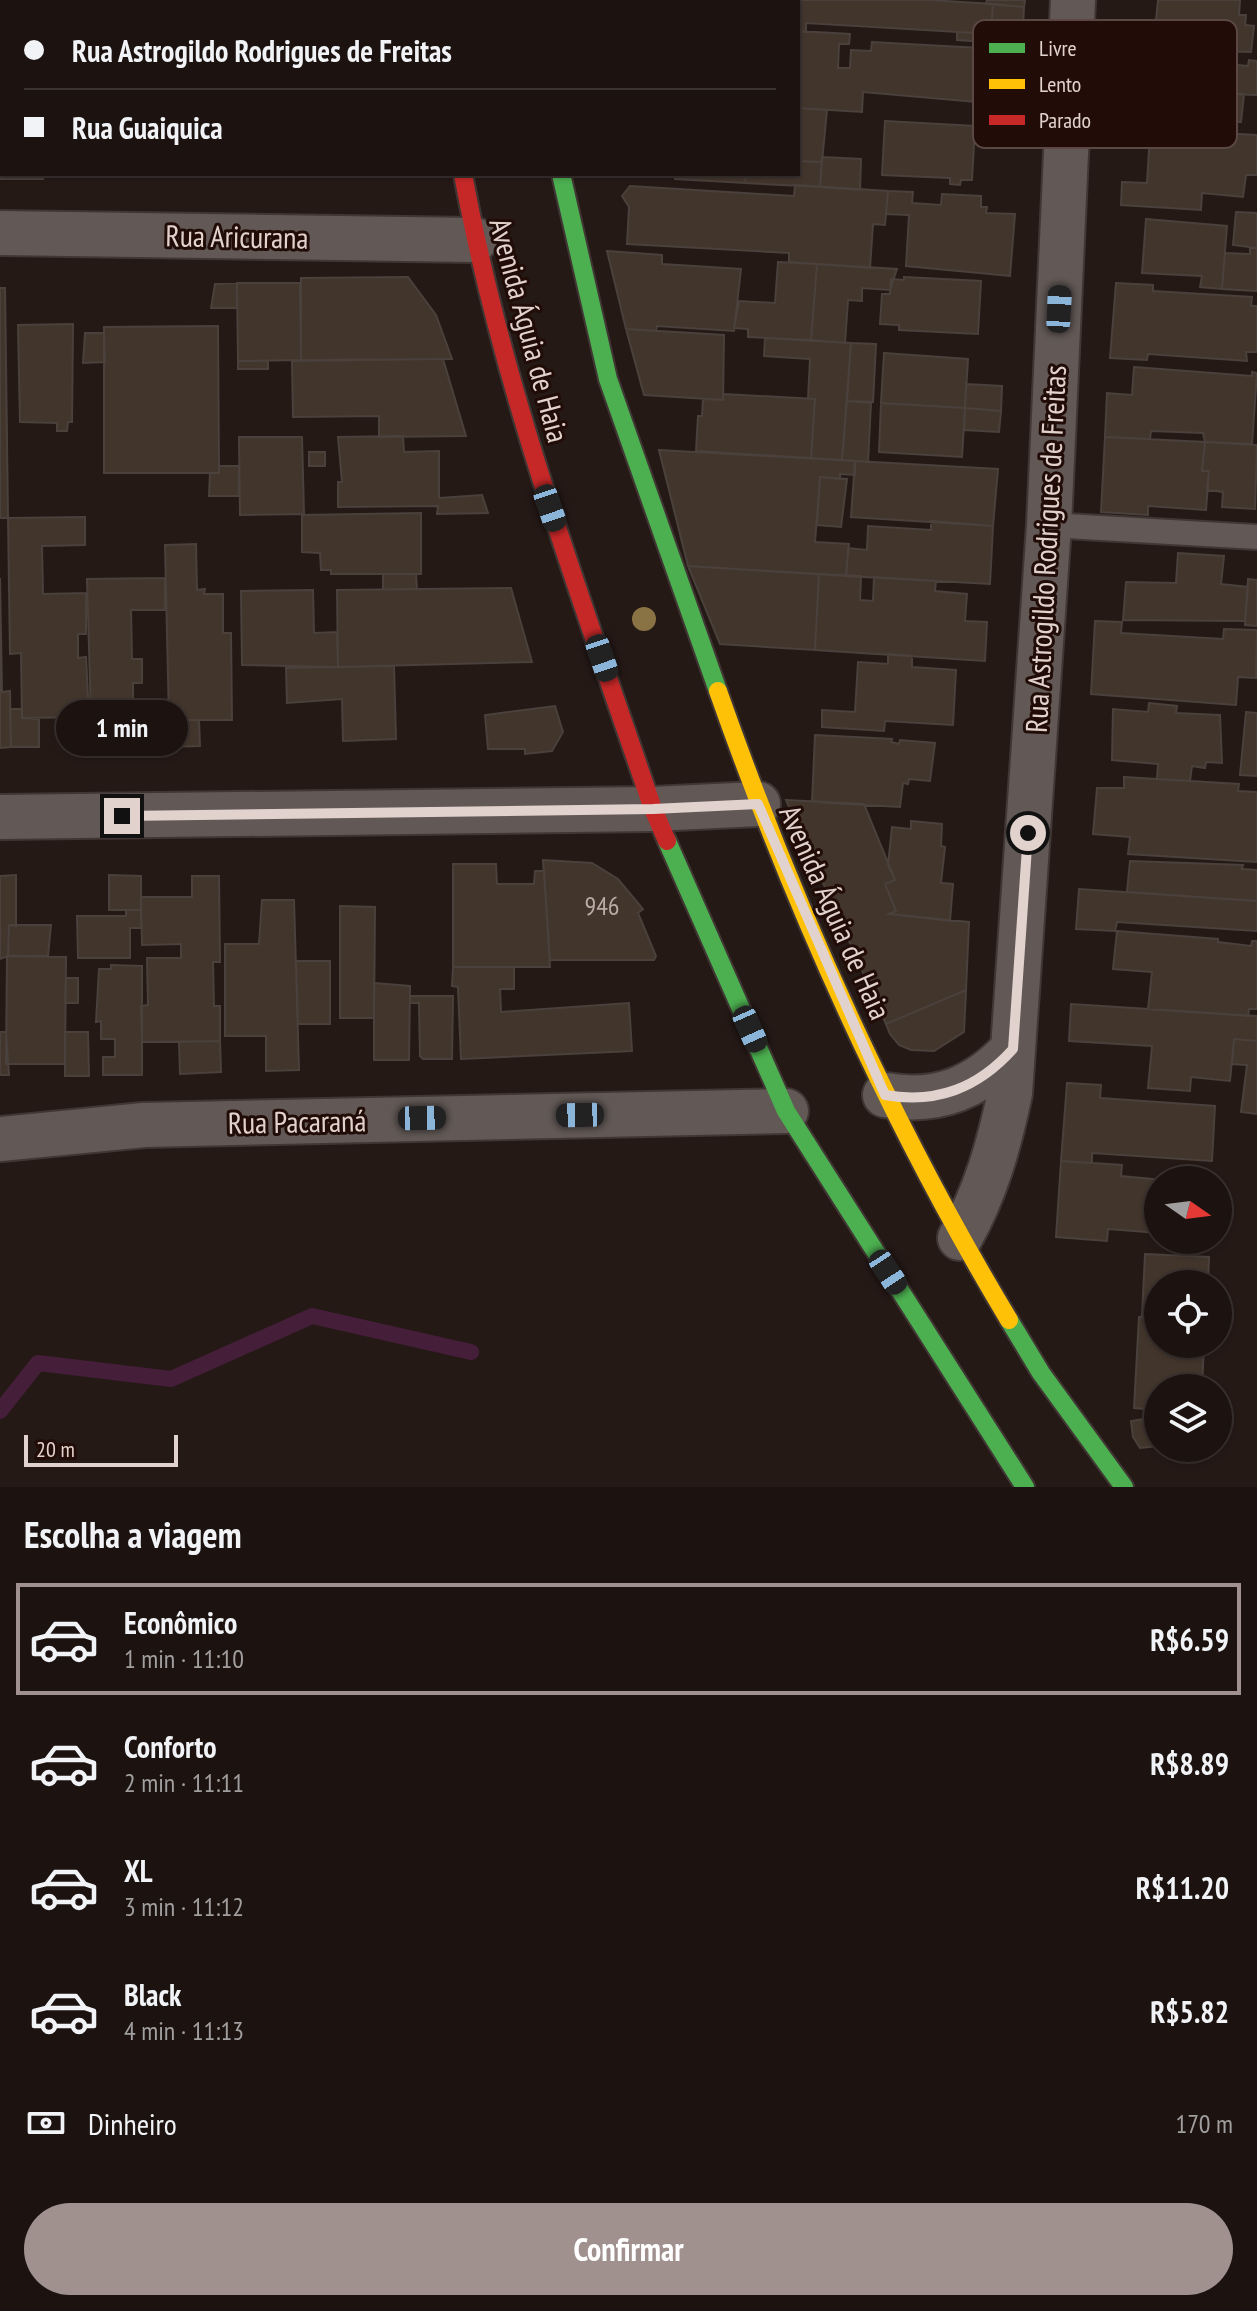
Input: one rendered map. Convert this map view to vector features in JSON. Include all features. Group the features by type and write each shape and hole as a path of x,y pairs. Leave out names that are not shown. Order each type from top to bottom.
{"main road":[{"name":"Avenida Águia de Haia","path":"463,176 475,240 520,417 653,809 786,1111 1025,1487"},
{"name":"Avenida Águia de Haia","path":"561,176 608,379 758,804 885,1095 960,1238 1041,1373 1124,1487"}],"street":[{"name":"Rua Astrogildo Rodrigues de Freitas","path":"1072,20 1073,0"},
{"name":"Rua Astrogildo Rodrigues de Freitas","path":"960,1238 981,1201 999,1148 1010,1093 1049,525 1066,148"},
{"name":"Rua Aricurana","path":"0,233 475,240"},
{"path":"0,817 653,809 758,804"},
{"path":"885,1095 907,1099 950,1094 996,1068 1013,1049"},
{"name":"Rua Pacaraná","path":"0,1139 144,1125 786,1111"}],"lane":[{"path":"1049,525 1257,537"}],"building":[{"path":"800,0 930,0 993,4 992,20 973,20 973,33 806,23 806,32 800,31"},
{"path":"987,0 1025,0 1024,7 986,4"},
{"path":"1158,0 1240,0 1239,15 1246,15 1245,25 1254,26 1251,52 1237,52 1237,20 1156,20"},
{"path":"993,4 1024,7 1023,20 992,20"},
{"path":"800,31 850,34 849,44 839,44 838,68 850,68 851,50 871,51 872,42 973,48 973,102 863,92 862,112 800,108"},
{"path":"957,32 973,33 973,41 957,40"},
{"path":"1249,60 1257,61 1257,95 1237,94 1237,65 1248,66"},
{"path":"1237,94 1244,94 1241,122 1237,122"},
{"path":"800,108 827,110 822,162 800,161"},
{"path":"885,121 973,126 972,180 961,180 960,185 950,184 950,178 882,175"},
{"path":"1237,134 1257,135 1257,175 1246,175 1243,197 1202,193 1201,210 1121,205 1122,182 1147,183 1149,148 1237,148"},
{"path":"822,157 861,159 860,190 820,187"},
{"path":"800,161 822,162 820,187 745,183 746,176 800,176"},
{"path":"0,176 42,176 43,179 0,179"},
{"path":"675,176 746,176 745,183 675,179"},
{"path":"795,185 888,191 885,225 873,224 870,268 789,262 789,253 627,244 629,207 622,196 630,186 794,196"},
{"path":"888,191 913,192 912,203 941,205 942,194 981,196 981,207 987,207 986,213 1015,214 1010,276 906,266 909,215 886,214"},
{"path":"1236,212 1257,213 1257,248 1233,245"},
{"path":"1146,219 1227,226 1222,289 1200,287 1202,276 1142,273"},
{"path":"1250,248 1257,248 1257,291 1222,289 1225,253 1250,254"},
{"path":"607,251 662,255 662,264 741,269 734,331 657,326 656,331 626,329"},
{"path":"778,262 817,264 811,340 748,337 748,329 734,328 739,301 775,303"},
{"path":"817,264 897,269 890,290 862,288 862,301 848,300 845,343 811,340"},
{"path":"408,277 436,315 452,359 301,360 301,278"},
{"path":"904,277 981,281 978,334 899,330 899,325 880,324 882,294 890,294 891,279 904,280"},
{"path":"237,283 300,283 301,360 238,361"},
{"path":"237,283 237,308 211,308 215,284"},
{"path":"1116,283 1153,285 1153,291 1252,297 1251,306 1257,306 1257,352 1246,352 1247,361 1148,354 1147,360 1110,358"},
{"path":"0,288 5,288 8,518 0,518"},
{"path":"73,324 72,422 68,422 67,431 57,431 57,423 20,422 18,325"},
{"path":"218,326 219,473 104,473 104,327"},
{"path":"626,329 724,335 723,400 644,395"},
{"path":"85,333 104,333 105,362 83,363"},
{"path":"765,338 851,343 842,460 811,458 815,399 808,399 810,359 764,356"},
{"path":"851,343 876,344 873,402 847,401"},
{"path":"884,353 968,359 965,408 881,403"},
{"path":"443,359 466,436 379,437 379,416 293,417 292,361"},
{"path":"238,361 268,361 268,369 238,369"},
{"path":"1134,367 1252,376 1252,372 1257,373 1252,444 1205,442 1203,433 1151,431 1150,439 1105,437 1107,393 1132,395"},
{"path":"966,384 1002,386 1001,411 965,408"},
{"path":"723,394 815,399 811,458 696,451 698,416 702,416 703,399 723,400"},
{"path":"847,401 871,403 868,462 842,460"},
{"path":"881,403 965,408 962,457 879,452"},
{"path":"965,408 1001,411 999,432 964,430"},
{"path":"403,436 404,452 439,451 439,498 482,495 488,513 437,514 438,506 338,507 338,482 342,482 338,437"},
{"path":"239,437 302,437 304,514 240,515"},
{"path":"1105,437 1205,442 1202,471 1209,471 1206,510 1148,506 1148,515 1101,512"},
{"path":"1205,442 1257,445 1255,509 1222,507 1223,492 1207,490 1209,471 1202,471"},
{"path":"659,450 855,461 855,475 840,474 840,479 820,477 815,542 849,544 846,576 688,566"},
{"path":"309,452 325,452 325,466 309,466"},
{"path":"855,461 998,469 993,526 851,517"},
{"path":"219,466 239,466 239,496 209,496 210,473 219,473"},
{"path":"820,477 847,479 841,527 817,525"},
{"path":"421,513 421,574 331,574 331,570 321,570 320,553 302,552 302,515"},
{"path":"85,517 85,545 42,546 43,594 86,593 86,634 78,634 78,658 86,657 89,717 22,718 21,653 10,654 8,518"},
{"path":"931,521 993,526 990,584 846,576 848,548 867,550 868,526 931,530"},
{"path":"196,544 197,590 205,589 204,594 223,594 223,633 231,633 232,720 169,720 165,545"},
{"path":"1178,553 1224,556 1221,584 1248,587 1245,621 1123,620 1126,582 1176,583"},
{"path":"688,566 819,574 815,650 720,644"},
{"path":"383,574 416,574 417,590 383,590"},
{"path":"819,574 861,576 860,600 873,601 874,577 936,581 935,591 967,594 965,621 987,622 985,661 815,650"},
{"path":"0,578 2,692 10,691 11,747 0,748"},
{"path":"165,578 165,610 131,610 132,659 142,659 142,683 133,683 133,717 91,717 87,579"},
{"path":"1248,579 1257,580 1257,626 1245,625"},
{"path":"511,588 532,662 338,667 337,590"},
{"path":"313,590 314,633 337,632 338,667 242,665 241,591"},
{"path":"1095,621 1122,622 1121,633 1223,639 1224,629 1257,630 1256,678 1238,677 1236,705 1091,694"},
{"path":"888,654 912,656 912,667 956,670 953,725 885,721 884,731 822,727 822,710 855,712 858,662 888,664"},
{"path":"394,666 396,739 343,741 342,699 287,703 286,668"},
{"path":"1149,703 1177,706 1176,713 1220,715 1222,763 1206,762 1205,768 1192,766 1190,781 1157,779 1158,764 1112,760 1113,709 1148,712"},
{"path":"555,706 563,732 552,751 525,754 525,749 488,749 485,715"},
{"path":"10,709 22,709 22,718 39,719 39,747 11,747"},
{"path":"1246,712 1257,713 1257,776 1240,775"},
{"path":"168,717 169,720 199,720 200,746 168,747"},
{"path":"815,735 892,739 891,742 899,744 900,740 935,743 930,781 909,779 908,784 903,783 900,807 812,802"},
{"path":"1124,777 1239,784 1238,791 1257,792 1257,862 1128,854 1130,837 1093,834 1097,788 1124,788"},
{"path":"786,800 864,804 895,880 885,884 896,911 889,914 969,922 966,990 886,1024"},
{"path":"911,821 942,824 941,846 945,847 941,883 953,884 950,921 889,914 896,911 885,884 895,880 888,865 892,827 911,829"},
{"path":"543,860 592,863 618,879 643,909 638,913 656,956 654,960 550,960"},
{"path":"1130,861 1243,865 1242,869 1257,870 1257,901 1127,892"},
{"path":"453,864 496,864 497,884 534,884 535,871 544,871 550,967 453,967"},
{"path":"16,875 16,926 9,925 8,956 0,959 0,876"},
{"path":"109,875 141,876 141,910 109,910"},
{"path":"192,876 219,876 220,962 213,962 214,1006 220,1006 220,1041 142,1042 141,1006 148,1005 147,958 181,958 181,944 142,945 141,897 192,897"},
{"path":"1079,889 1257,901 1257,931 1117,922 1115,931 1076,929"},
{"path":"262,900 294,900 299,1070 266,1071 266,1036 225,1036 225,944 259,944"},
{"path":"340,906 375,907 374,1018 340,1018"},
{"path":"126,910 141,910 141,928 130,928 130,958 78,958 77,916 126,916"},
{"path":"9,925 51,925 48,956 8,956"},
{"path":"1117,931 1218,939 1218,942 1251,946 1252,941 1257,941 1257,1009 1249,1009 1248,1016 1148,1009 1152,972 1113,969"},
{"path":"7,956 66,957 65,1064 6,1064"},
{"path":"296,961 330,961 330,1024 298,1024"},
{"path":"111,965 142,966 142,1075 103,1075 103,1057 115,1057 115,1039 101,1039 101,1021 96,1022 99,969 111,969"},
{"path":"453,967 514,967 514,989 500,989 501,1012 629,1003 632,1051 461,1059 458,987 452,986"},
{"path":"66,978 78,978 78,1003 65,1003"},
{"path":"374,983 410,986 409,1060 374,1060"},
{"path":"966,990 964,1032 934,1051 911,1050 899,1045 890,1034 886,1024"},
{"path":"410,996 453,996 452,1059 423,1059 420,1056 419,1003 410,1003"},
{"path":"1071,1004 1257,1016 1257,1041 1234,1039 1230,1081 1191,1077 1190,1091 1148,1088 1152,1046 1069,1041"},
{"path":"0,1032 6,1032 9,1075 0,1075"},
{"path":"65,1032 88,1032 89,1076 65,1076"},
{"path":"1234,1039 1257,1041 1257,1114 1241,1112 1247,1065 1232,1064"},
{"path":"220,1041 221,1072 180,1074 179,1042"},
{"path":"1067,1083 1101,1085 1100,1098 1215,1106 1212,1161 1092,1153 1092,1163 1061,1161"},
{"path":"1061,1161 1122,1165 1121,1176 1144,1178 1144,1232 1108,1229 1107,1241 1056,1237"},
{"path":"1145,1254 1209,1257 1209,1270 1144,1270"},
{"path":"1144,1275 1144,1316 1142,1316"},
{"path":"1139,1317 1144,1317 1144,1358 1203,1358 1203,1374 1144,1374 1144,1409 1134,1408"},
{"path":"1144,1419 1144,1448 1140,1448 1133,1437 1131,1421"}],"waterway":[{"path":"0,1411 38,1363 171,1379 312,1316 471,1352"}],"traffic: fast":[{"path":"561,176 608,379 718,691"},
{"path":"667,841 786,1111 1025,1487"},
{"path":"1009,1320 1041,1373 1124,1487"}],"traffic: slow":[{"path":"718,691 779,853 848,1013 924,1169 1009,1320"}],"traffic: jam":[{"path":"463,176 500,336 546,495 653,809 667,841"}],"route":[{"path":"122,816 653,809 758,804 885,1095 907,1099 950,1094 974,1083 996,1068 1013,1049 1028,833"}]}
